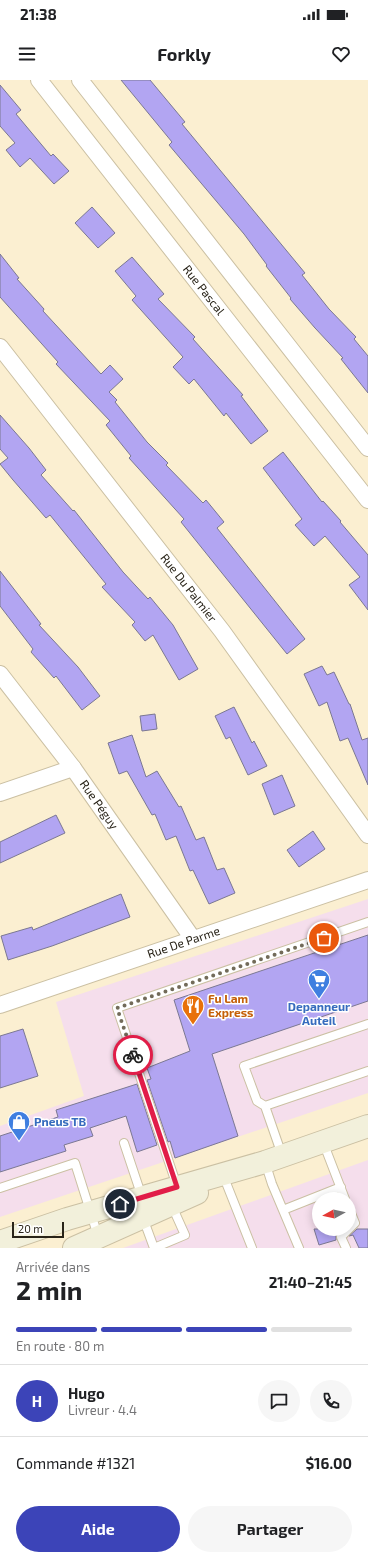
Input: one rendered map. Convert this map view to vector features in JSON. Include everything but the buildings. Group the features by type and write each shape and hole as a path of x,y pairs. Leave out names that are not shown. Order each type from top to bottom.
{"main road":[{"path":"74,1248 99,1237 142,1207 368,1126"},
{"path":"174,1195 225,1180 274,1159"},
{"path":"0,1242 91,1212 142,1207"}],"street":[{"name":"Rue Pascal","path":"39,80 368,500"},
{"path":"80,80 368,448"},
{"name":"Rue Du Palmier","path":"0,347 222,631 368,835"},
{"name":"Rue Péguy","path":"0,674 73,768 194,939"},
{"path":"0,793 73,768"},
{"name":"Rue De Parme","path":"0,1005 368,880"}],"lane":[{"path":"124,1142 154,1248 185,1235 117,1008 368,922"},
{"path":"299,1248 283,1210 265,1106 257,1101 244,1066 368,1024"},
{"path":"265,1106 368,1071"},
{"path":"323,1142 342,1192"},
{"path":"0,1188 75,1163 99,1237"},
{"path":"225,1180 252,1248"},
{"path":"283,1210 340,1187"},
{"path":"342,1236 341,1237 346,1248"}],"shaded area":[{"path":"368,899 368,1093 0,1217 0,1126 84,1096 56,1002"},
{"path":"368,1160 368,1248 123,1248"}],"way so far":[{"path":"133,1055 117,1008 324,938"}],"place":[{"name":"Depanneur Auteil","path":"319,1000"},
{"name":"Fu Lam Express","path":"193,1026"},
{"name":"Pneus TB","path":"19,1142"}],"route":[{"path":"120,1204 177,1187 133,1055"}]}
